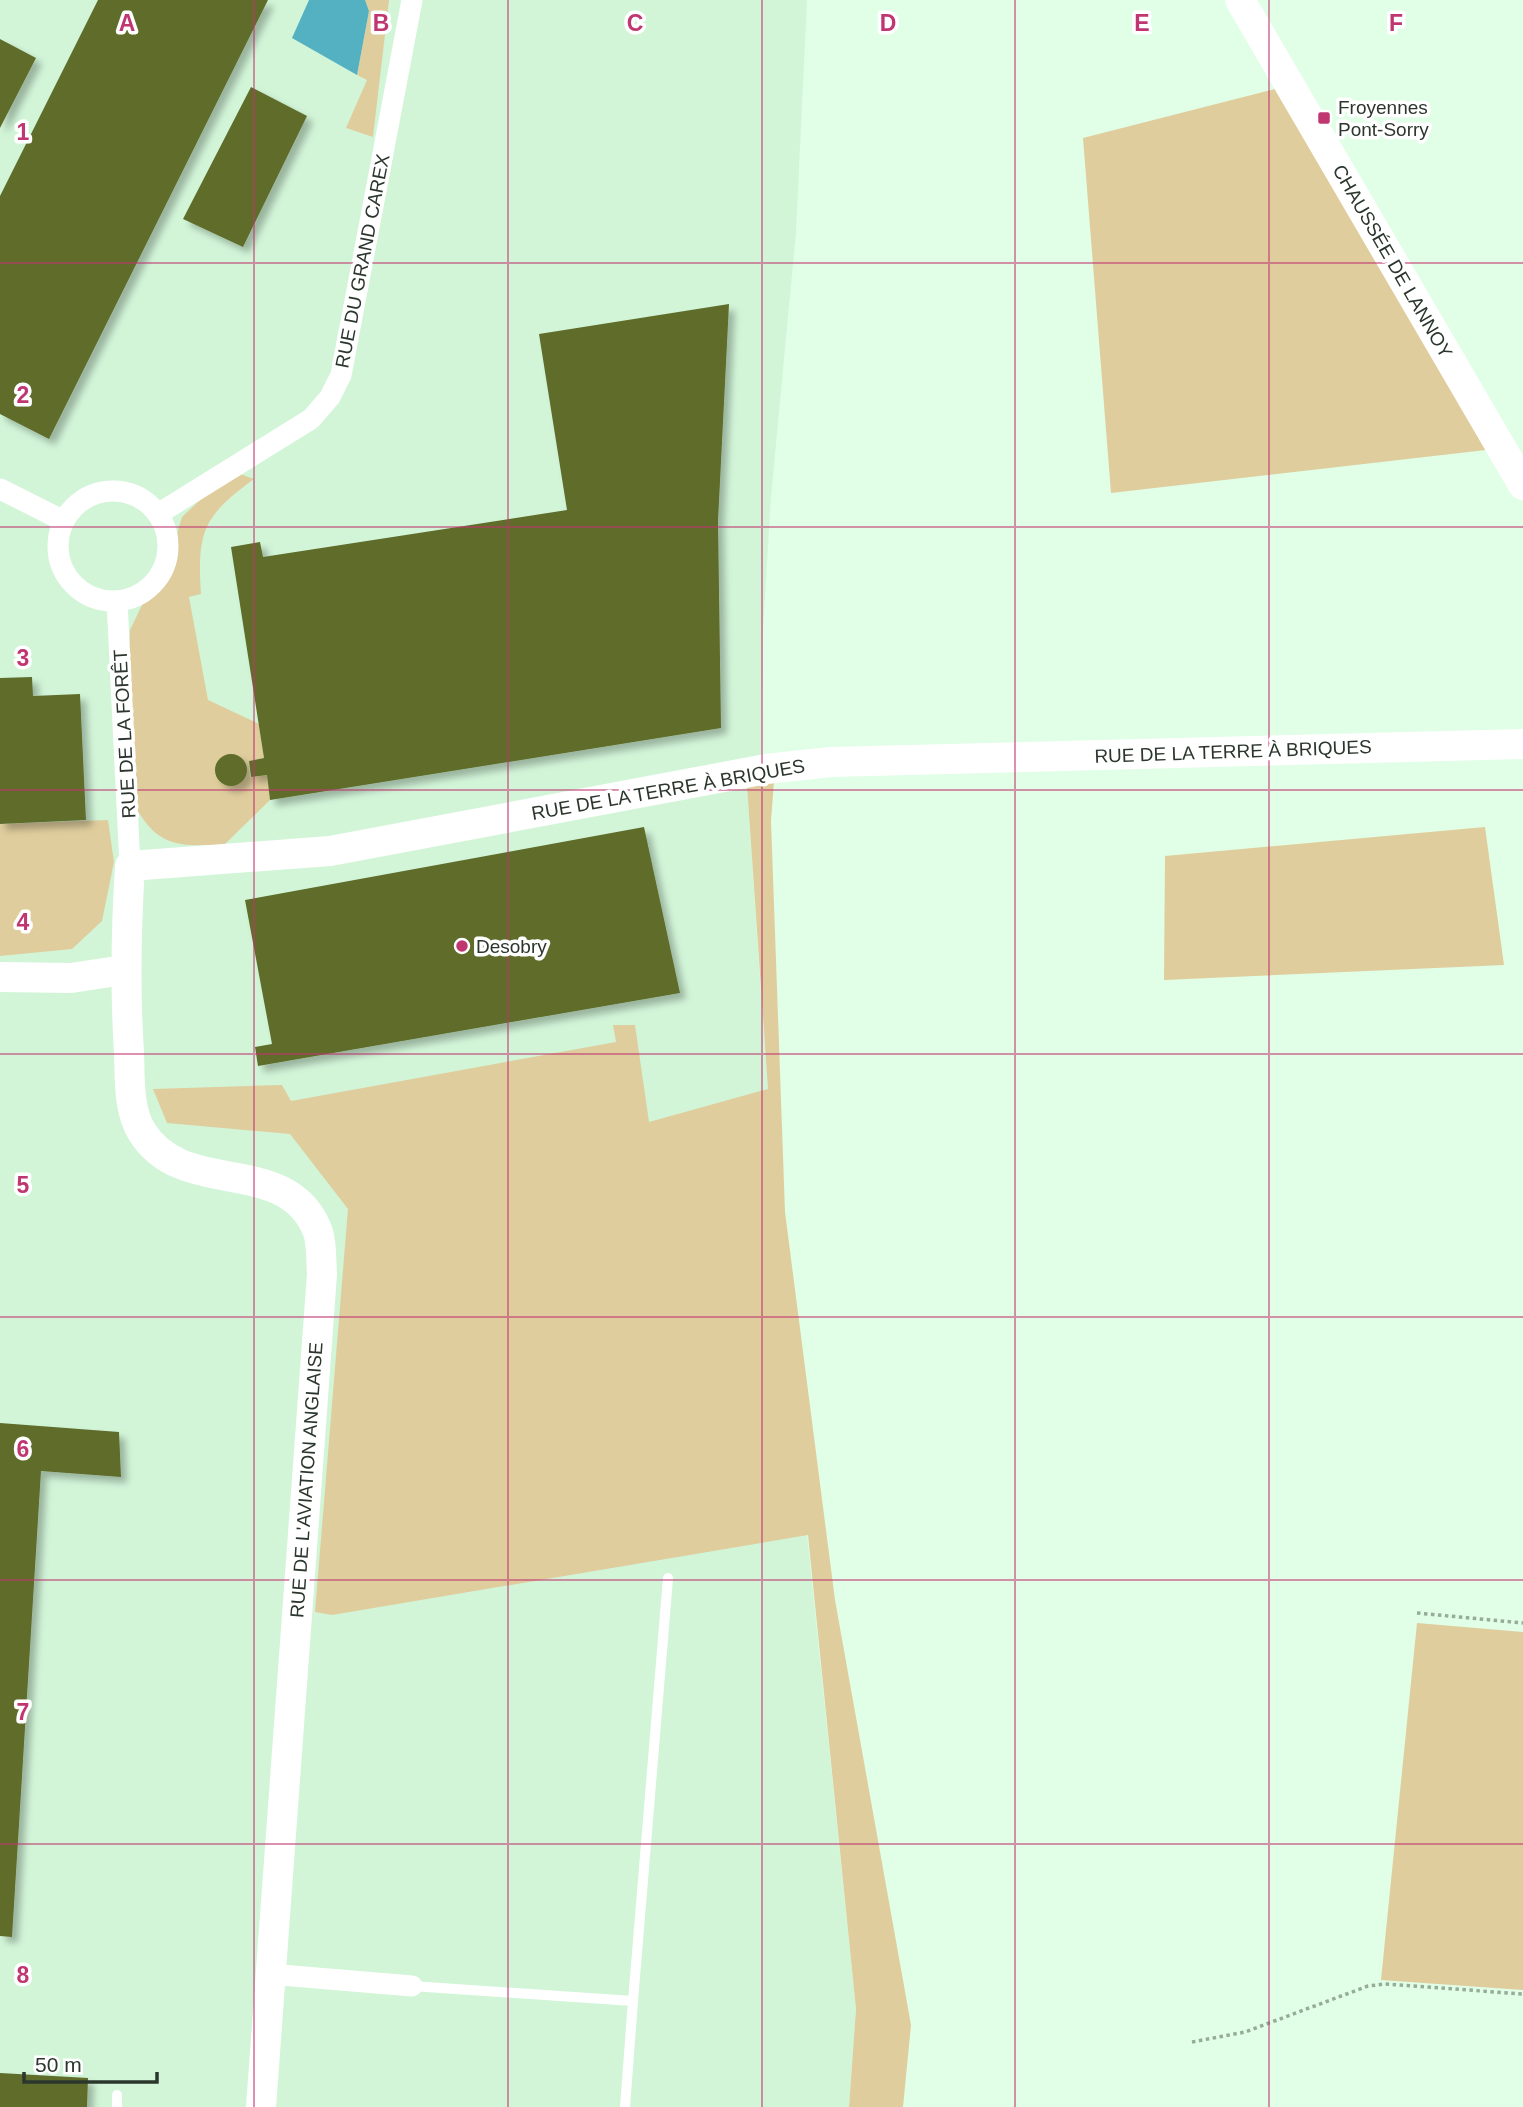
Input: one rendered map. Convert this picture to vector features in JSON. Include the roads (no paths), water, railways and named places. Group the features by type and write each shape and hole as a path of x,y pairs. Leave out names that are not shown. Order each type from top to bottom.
{"main road":[{"name":"CHAUSSÉE DE LANNOY","path":"1240,0 1523,485"},
{"name":"RUE DE LA TERRE À BRIQUES","path":"130,866 330,851 766,769 831,762 1523,744"},
{"path":"0,977 71,978 124,970 130,866"},
{"name":"RUE DE L'AVIATION ANGLAISE","path":"124,970 131,1095 140,1130 154,1149 176,1164 280,1188 306,1206 319,1234 322,1274 261,2107"}],"street":[{"name":"RUE DU GRAND CAREX","path":"158,514 311,419 330,397 341,375 412,0"},
{"path":"0,489 64,521"},
{"path":"101,492 132,494 158,514 168,545 163,569 148,589 117,601 86,593 68,576 59,554 59,537 64,521 80,503 101,492"},
{"name":"RUE DE LA FORÊT","path":"117,601 130,866"},
{"path":"270,1974 412,1986"}],"lane":[{"path":"625,2107 668,1578"},
{"path":"412,1986 633,2001"}],"water":[{"path":"309,0 365,0 369,11 357,75 292,38"}],"place":[{"name":"Froyennes Pont-Sorry","path":"1324,118"},
{"name":"Desobry","path":"462,946"}]}
